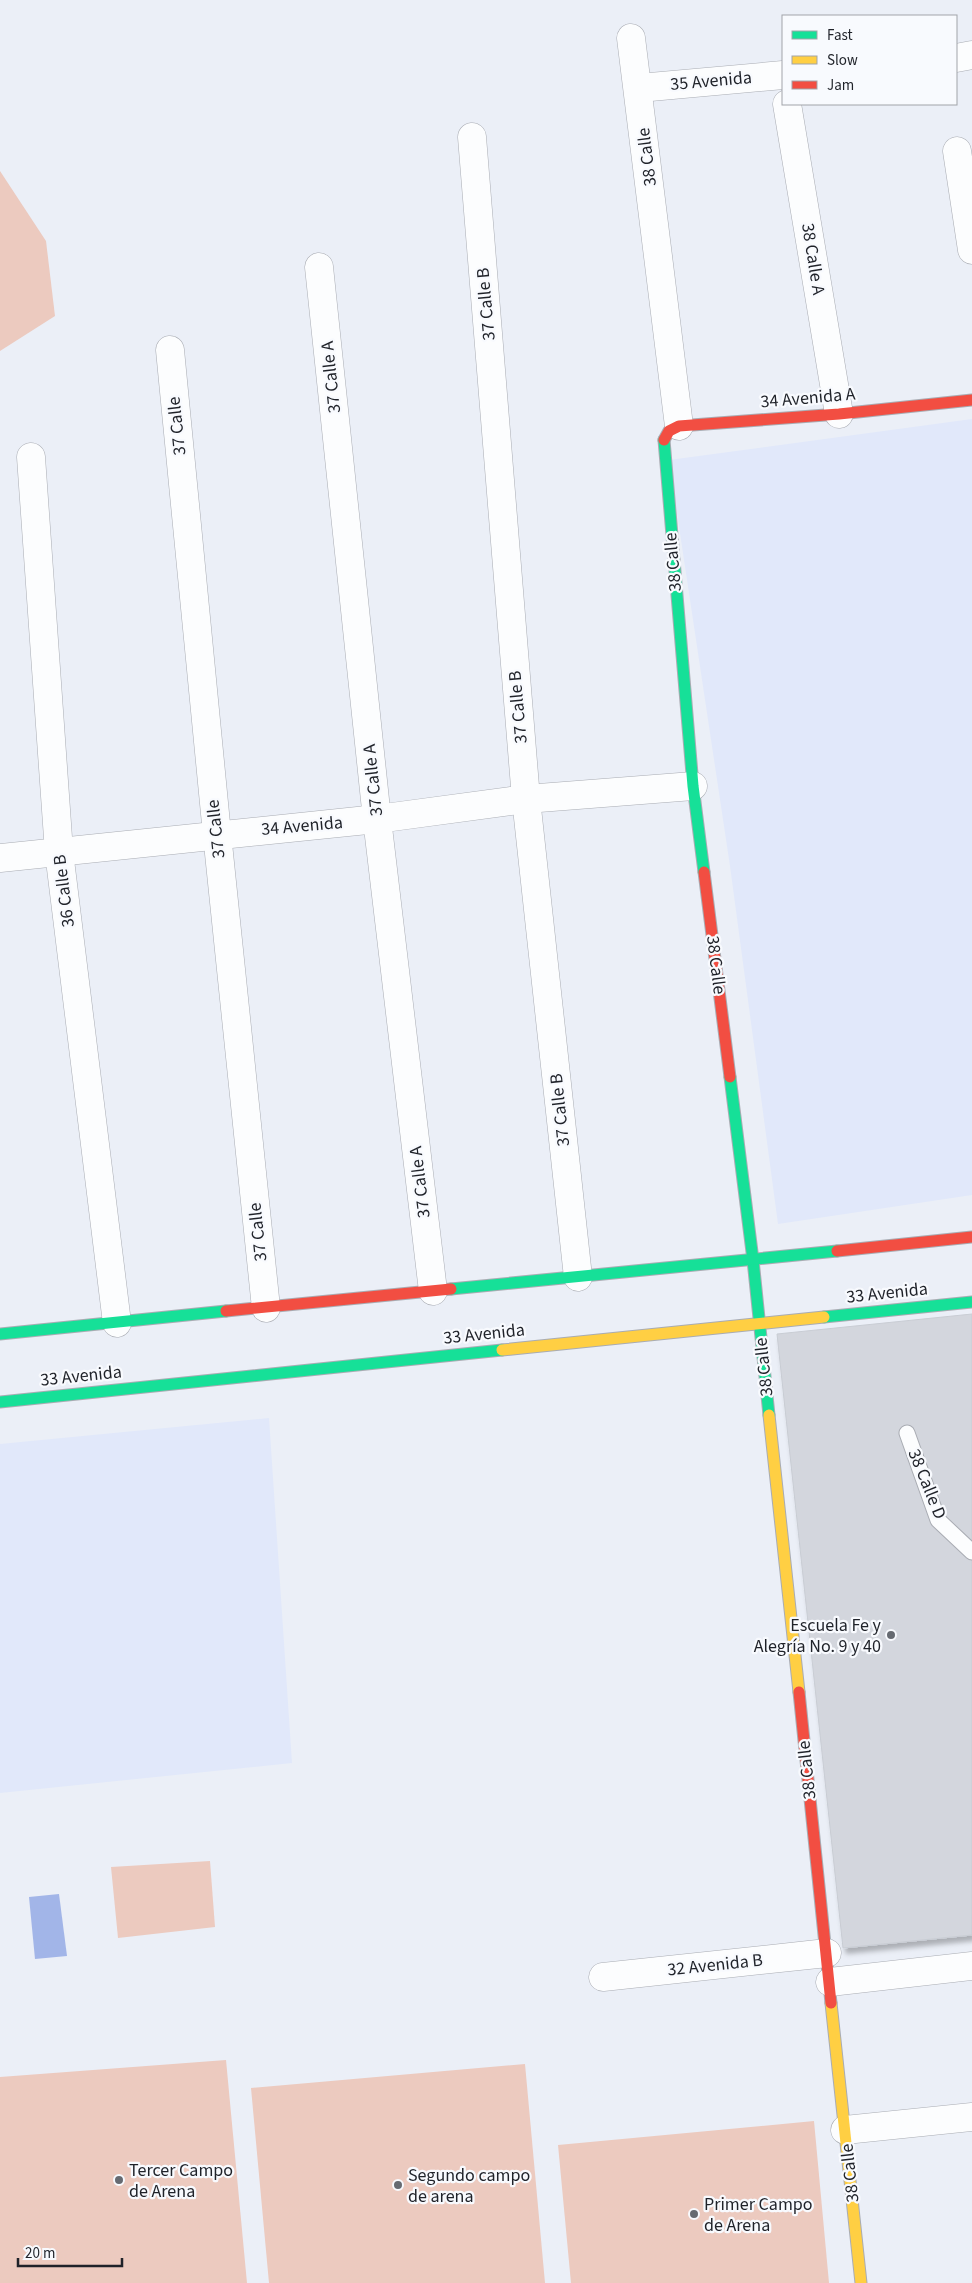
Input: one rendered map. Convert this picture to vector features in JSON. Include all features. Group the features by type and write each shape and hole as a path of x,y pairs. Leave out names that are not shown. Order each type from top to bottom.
{"street":[{"name":"38 Calle","path":"631,38 639,88 679,426 669,432 664,442 663,452 693,786 753,1260 861,2283"},
{"path":"957,58 972,55"},
{"name":"35 Avenida","path":"639,88 782,77"},
{"name":"38 Calle A","path":"787,105 838,414"},
{"name":"37 Calle B","path":"472,137 526,799 578,1277"},
{"path":"957,151 972,250"},
{"name":"37 Calle A","path":"319,268 377,819 433,1291"},
{"name":"37 Calle","path":"170,350 266,1308"},
{"name":"34 Avenida A","path":"679,426 838,414 972,400"},
{"name":"36 Calle B","path":"31,457 59,852 118,1323"},
{"name":"34 Avenida","path":"0,858 217,834 377,819 526,799 693,786"},
{"path":"0,1334 972,1237"},
{"name":"33 Avenida","path":"0,1402 972,1302"},
{"name":"32 Avenida B","path":"603,1977 827,1953"},
{"path":"830,1982 972,1966"},
{"path":"846,2130 972,2118"}],"lane":[{"name":"38 Calle D","path":"907,1433 938,1520 972,1552"}],"shaded area":[{"path":"0,171 46,241 55,316 0,351"},
{"path":"972,419 972,1195 778,1224 730,866 669,460"},
{"path":"269,1418 292,1763 0,1793 0,1444"},
{"path":"210,1861 215,1927 118,1938 111,1867"},
{"name":"Tercer Campo de Arena","path":"226,2060 247,2283 0,2283 0,2077"},
{"name":"Segundo campo de arena","path":"525,2064 545,2283 269,2283 251,2088"},
{"name":"Primer Campo de Arena","path":"814,2121 829,2283 571,2283 558,2145"}],"water":[{"path":"59,1894 67,1956 35,1959 29,1897"}],"building":[{"name":"Escuela Fe y Alegría No. 9 y 40","path":"972,1314 972,1935 843,1948 777,1334"}],"traffic: fast":[{"path":"664,440 693,786 704,872"},
{"path":"730,1077 753,1260 769,1415"},
{"path":"451,1289 837,1251"},
{"path":"824,1317 972,1302"},
{"path":"0,1334 226,1311"},
{"path":"0,1402 502,1350"}],"traffic: slow":[{"path":"502,1350 824,1317"},
{"path":"769,1415 799,1692"},
{"path":"831,2003 861,2283"}],"traffic: jam":[{"path":"664,440 669,431 679,426 839,414 972,400"},
{"path":"704,872 730,1077"},
{"path":"837,1251 972,1237"},
{"path":"226,1311 451,1289"},
{"path":"799,1692 831,2003"}],"place":[{"name":"Escuela Fe y Alegría No. 9 y 40","path":"891,1635"},
{"name":"Tercer Campo de Arena","path":"119,2180"},
{"name":"Segundo campo de arena","path":"398,2185"},
{"name":"Primer Campo de Arena","path":"694,2214"}]}
